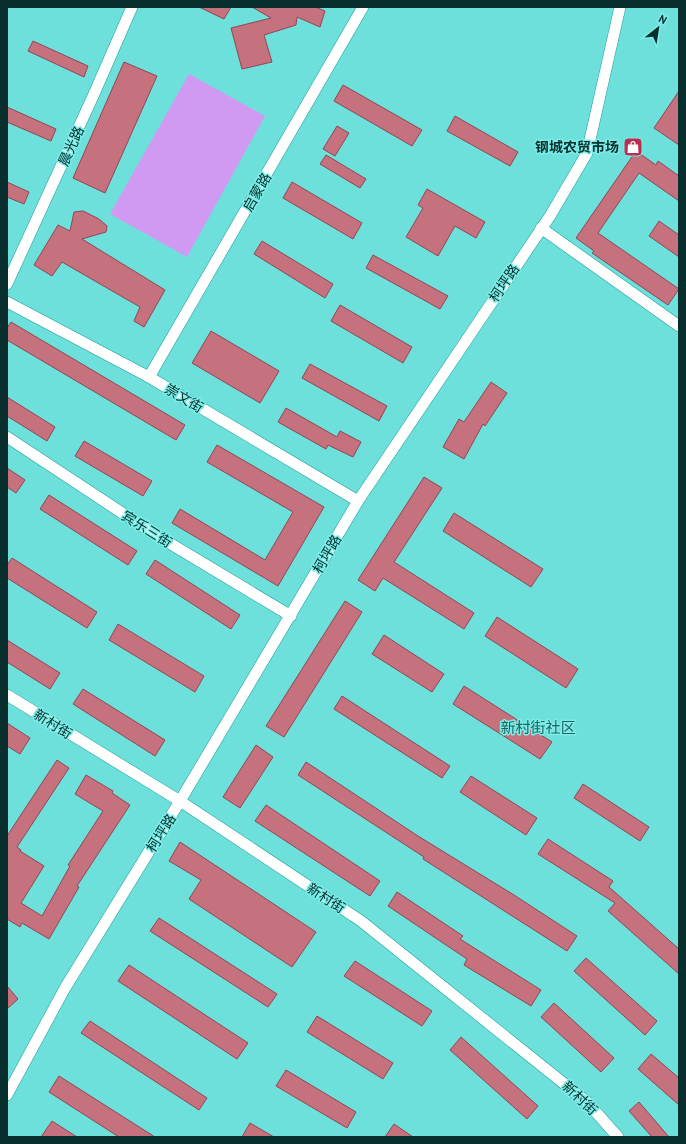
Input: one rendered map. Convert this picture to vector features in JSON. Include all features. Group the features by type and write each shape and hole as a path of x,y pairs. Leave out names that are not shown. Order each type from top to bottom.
{"street":[{"name":"晨光路","path":"7,284 132,7"},
{"name":"启蒙路","path":"149,377 363,7"},
{"name":"柯坪路","path":"7,1095 65,988 180,802 358,501 541,228 587,153 620,7"},
{"path":"541,228 679,326"},
{"name":"崇文街","path":"7,302 149,377 358,501"},
{"name":"宾乐三街","path":"7,437 151,532 291,616"},
{"name":"新村街","path":"7,695 180,802 361,921 587,1102 618,1137"}],"shaded area":[{"path":"189,74 265,116 187,257 110,214"}],"building":[{"path":"199,7 231,7 224,19"},
{"path":"252,7 315,7 325,11 320,27 297,17 296,25 264,35 272,62 242,69 231,28 271,18"},
{"path":"33,41 88,66 84,77 28,51"},
{"path":"124,62 157,76 105,193 73,178"},
{"path":"343,85 422,130 412,146 334,101"},
{"path":"679,91 679,145 654,128"},
{"path":"7,107 56,129 51,141 7,122"},
{"path":"455,116 518,152 510,166 447,131"},
{"path":"337,126 349,133 335,156 323,149"},
{"path":"636,151 656,165 658,161 679,176 679,201 639,173 598,233 679,289 668,305 592,253 594,251 576,238"},
{"path":"326,155 366,179 360,188 320,164"},
{"path":"7,182 29,192 24,204 7,197"},
{"path":"292,182 362,223 353,239 283,198"},
{"path":"427,189 485,222 476,238 455,226 438,256 406,237 423,208 418,205"},
{"path":"83,211 99,219 107,226 106,232 82,239 165,290 144,327 134,321 140,307 62,262 52,276 34,265 58,225 70,231 74,212"},
{"path":"659,221 679,235 679,257 649,236"},
{"path":"262,241 333,284 325,298 254,254"},
{"path":"373,255 448,296 440,309 366,268"},
{"path":"340,305 412,347 403,363 331,321"},
{"path":"11,322 185,425 176,440 7,340 7,328"},
{"path":"211,331 279,371 260,403 192,363"},
{"path":"310,364 387,406 379,421 302,378"},
{"path":"491,382 507,393 485,426 483,424 464,459 443,447 459,419 464,422"},
{"path":"7,397 55,427 47,441 7,416"},
{"path":"286,408 337,437 340,431 361,442 353,457 328,445 326,449 278,422"},
{"path":"84,441 152,481 143,496 75,456"},
{"path":"217,445 324,507 278,586 172,523 180,509 265,560 293,512 207,462"},
{"path":"7,468 25,480 16,493 7,487"},
{"path":"424,477 442,488 394,562 474,613 464,629 383,578 375,591 358,580"},
{"path":"49,495 137,551 128,565 40,509"},
{"path":"454,513 543,569 531,587 443,531"},
{"path":"12,558 97,612 87,628 7,578 7,565"},
{"path":"155,560 240,615 231,629 146,574"},
{"path":"345,601 362,612 284,737 266,726"},
{"path":"497,617 578,669 566,688 485,636"},
{"path":"118,624 204,676 195,692 109,640"},
{"path":"384,635 444,674 432,692 372,654"},
{"path":"7,640 60,673 50,689 7,662"},
{"path":"464,686 552,742 540,759 453,704"},
{"path":"83,689 165,740 155,756 73,704"},
{"path":"342,696 450,766 442,778 334,709"},
{"path":"7,723 30,738 20,754 7,746"},
{"path":"256,745 273,757 240,808 223,797"},
{"path":"57,760 69,768 17,847 21,850 20,851 44,866 21,903 42,916 70,866 68,865 103,811 75,794 86,775 113,791 112,793 130,805 77,886 79,887 49,939 22,923 20,927 7,919 7,836"},
{"path":"306,762 418,836 577,936 567,951 423,859 424,857 298,775"},
{"path":"471,776 537,818 526,835 460,792"},
{"path":"583,784 649,827 640,841 574,798"},
{"path":"266,805 380,881 370,896 255,821"},
{"path":"548,839 613,881 609,887 679,949 679,974 608,911 615,903 538,854"},
{"path":"180,842 316,932 292,967 189,899 201,880 169,861"},
{"path":"397,892 463,936 460,939 541,990 531,1006 464,965 467,959 388,906"},
{"path":"159,918 277,994 268,1007 150,931"},
{"path":"586,958 657,1021 645,1035 574,971"},
{"path":"355,961 432,1011 422,1026 344,976"},
{"path":"129,965 248,1043 237,1059 118,981"},
{"path":"7,986 18,999 7,1009"},
{"path":"554,1003 614,1058 601,1072 541,1017"},
{"path":"317,1016 393,1063 383,1079 307,1032"},
{"path":"90,1021 207,1098 199,1110 81,1033"},
{"path":"461,1037 538,1106 527,1119 450,1050"},
{"path":"651,1054 679,1078 679,1105 638,1069"},
{"path":"286,1070 356,1112 347,1128 276,1086"},
{"path":"59,1076 155,1137 119,1137 49,1092"},
{"path":"639,1102 669,1137 652,1137 629,1111"},
{"path":"52,1121 77,1137 41,1137"},
{"path":"250,1123 274,1137 242,1137"},
{"path":"394,1124 413,1137 385,1137"}],"place":[{"name":"钢城农贸市场","path":"633,147"}],"district":[{"name":"新村街社区","path":"538,727"}]}
